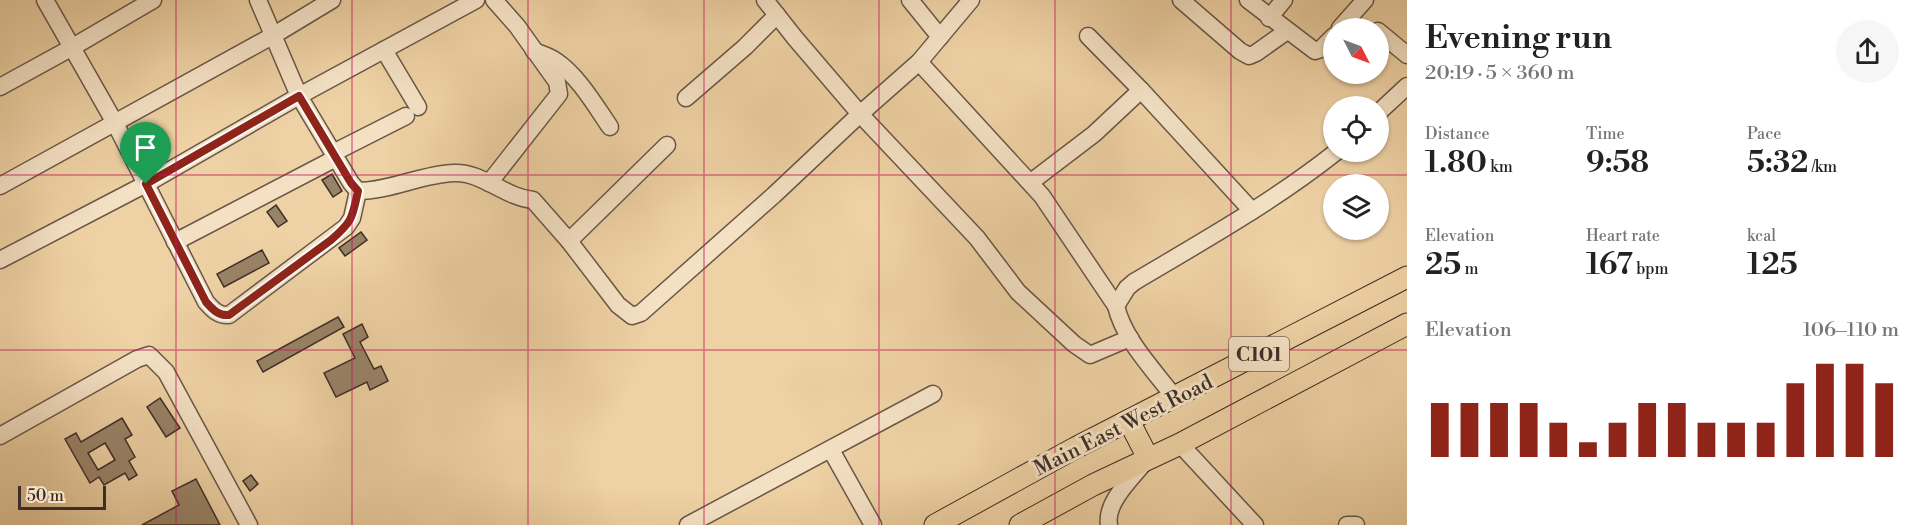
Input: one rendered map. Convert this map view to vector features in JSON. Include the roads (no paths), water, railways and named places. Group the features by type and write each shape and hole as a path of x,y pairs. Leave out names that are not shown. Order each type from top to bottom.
{"main road":[{"name":"Main East West Road","path":"935,525 1075,448 1407,277"},
{"name":"Main East West Road","path":"1020,525 1093,485 1180,444 1407,324"},
{"path":"1129,421 1148,458"}],"street":[{"path":"45,0 115,123 206,302 223,316 229,315 346,227 352,218 358,191 299,96 258,0"},
{"path":"0,87 152,0"},
{"path":"0,186 274,35 332,0"},
{"path":"0,260 146,184 299,96 476,0"},
{"path":"489,183 559,94 557,82 517,26 494,0"},
{"path":"765,0 860,114 977,238 1018,292 1090,355 1130,338"},
{"path":"910,0 940,37"},
{"path":"358,191 455,173 478,177 513,196 533,200 569,241 618,305 632,316 641,313 919,62 971,0"},
{"path":"1181,0 1240,51 1249,56 1287,31"},
{"path":"1248,0 1315,51 1323,47"},
{"path":"1269,18 1284,0"},
{"path":"1349,18 1360,6"},
{"path":"686,98 745,47 777,15"},
{"path":"1088,36 1141,90 1252,212"},
{"path":"1389,40 1407,55"},
{"path":"176,242 335,156 412,111 384,50"},
{"path":"533,51 551,58 568,71 610,127"},
{"path":"919,62 1031,182 1116,306 1130,338 1175,398"},
{"path":"1389,103 1407,86"},
{"path":"1031,182 1094,134 1141,90"},
{"path":"569,241 667,145"},
{"path":"1116,306 1127,288 1134,282 1252,212 1298,182 1323,162"},
{"path":"0,435 137,359 149,355 166,372 249,525"},
{"path":"688,525 933,394"},
{"path":"1180,444 1255,525"},
{"path":"831,450 873,525"},
{"path":"1109,525 1107,517 1114,501 1148,458"},
{"path":"1347,525 1356,525"}]}
